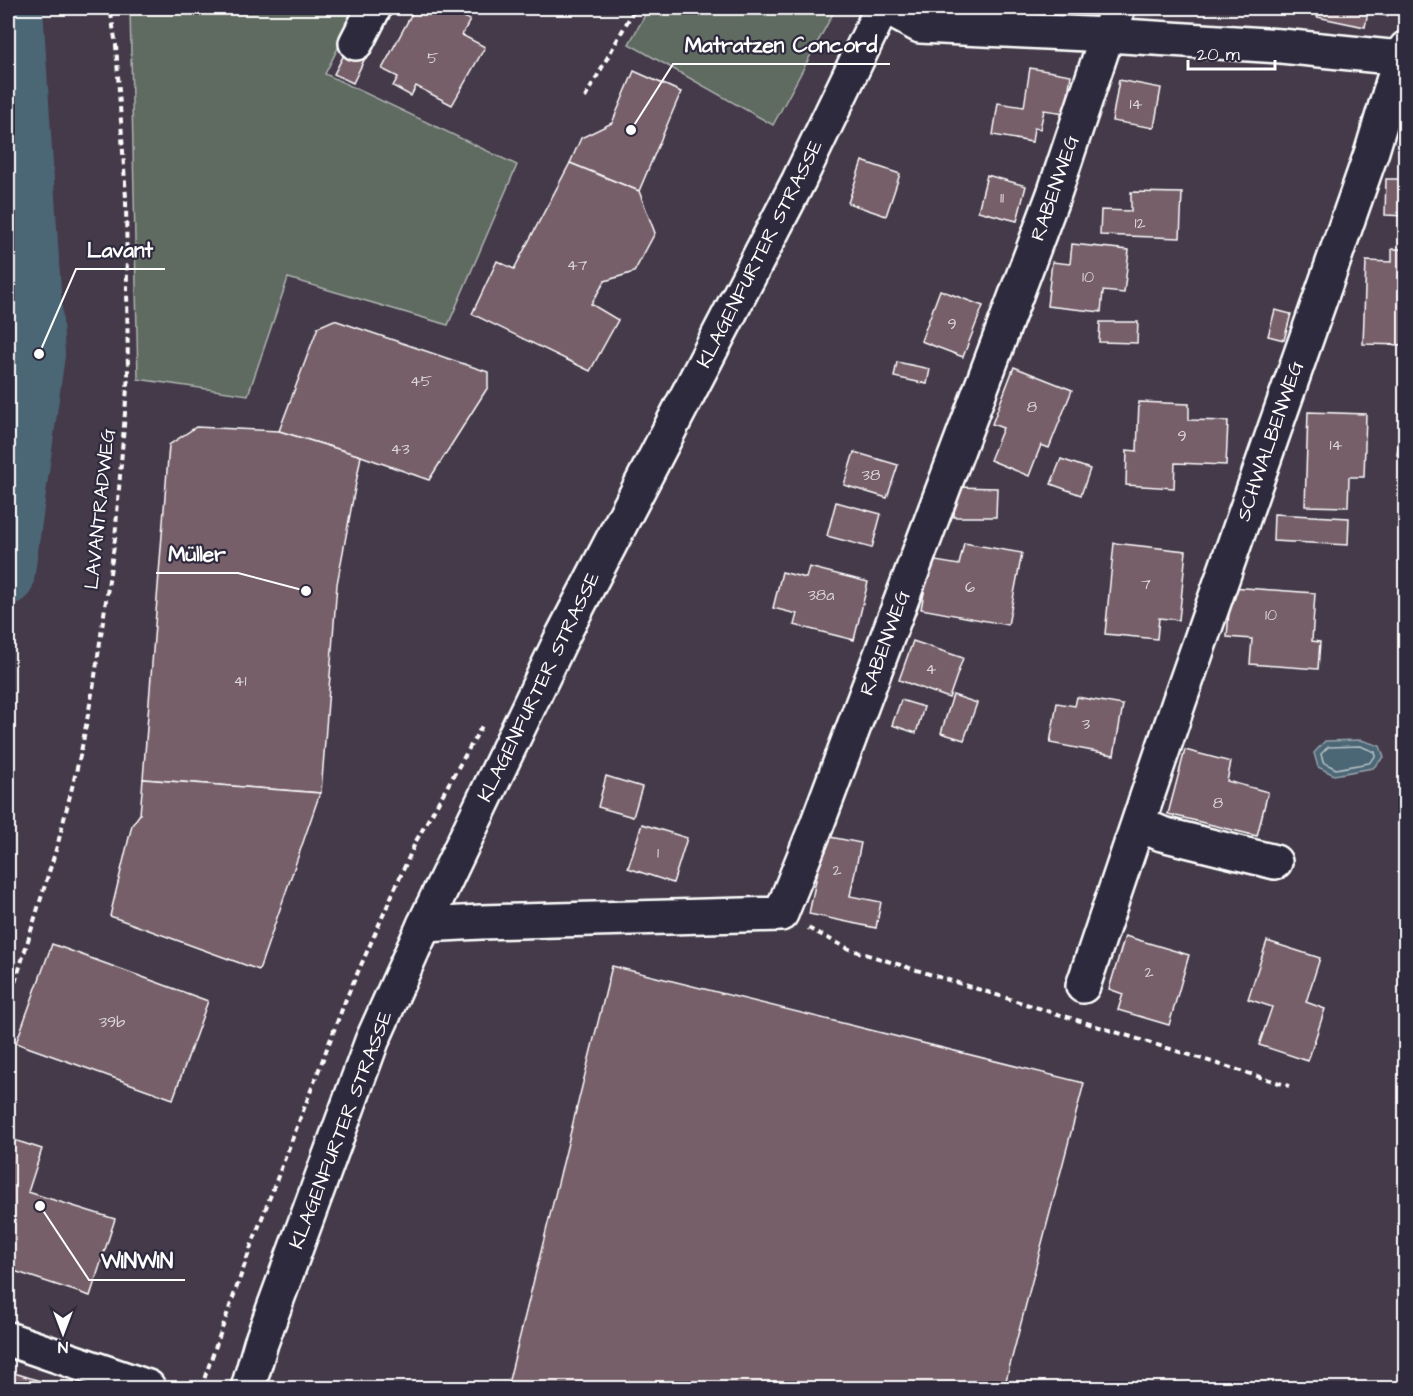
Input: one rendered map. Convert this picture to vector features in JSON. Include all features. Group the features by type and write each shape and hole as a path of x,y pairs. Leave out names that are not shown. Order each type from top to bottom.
{"main road":[{"path":"356,43 374,8"},
{"name":"KLAGENFURTER STRASSE","path":"248,1389 261,1343 372,1041 424,925 563,635 799,180 882,8"},
{"path":"887,8 920,26 1112,21 1281,46 1404,56"},
{"name":"RABENWEG","path":"781,914 1054,194 1112,21"},
{"name":"SCHWALBENWEG","path":"1083,986 1179,702 1404,56"},
{"path":"1139,824 1162,834 1275,862"},
{"path":"424,925 781,914"},
{"path":"8,1339 148,1388"}],"path":[{"name":"LAVANTRADWEG","path":"8,1002 57,843 81,752 94,683 115,539 128,375 128,339 126,198 116,45 110,8"},
{"path":"585,98 635,8"},
{"path":"781,914 849,949 1289,1086"}],"shaded area":[{"path":"130,8 358,8 325,74 517,165 448,325 288,278 248,395 138,379"},
{"path":"649,8 836,8 773,125 629,44"}],"water":[{"path":"1361,740 1380,746 1384,757 1373,768 1334,775 1318,767 1314,753 1325,741"}],"building":[{"path":"415,8 447,8 470,20 462,35 485,47 452,105 416,86 411,96 393,86 398,77 382,69"},
{"path":"1319,8 1388,8 1387,16 1368,12 1365,27 1317,17"},
{"path":"347,49 365,58 353,83 334,74"},
{"path":"1030,68 1071,75 1065,113 1044,110 1040,129 1034,128 1032,142 993,135 998,103 1024,107"},
{"path":"634,71 681,92 639,191 570,163 581,138 612,123"},
{"path":"1119,80 1161,88 1154,128 1112,121"},
{"path":"862,161 900,174 886,216 848,203"},
{"path":"570,163 639,191 655,233 634,272 605,281 591,304 618,320 590,371 472,314 497,261 514,269"},
{"path":"987,175 1026,186 1017,221 978,211"},
{"path":"1386,179 1406,179 1406,216 1385,215"},
{"path":"1131,192 1182,193 1180,238 1100,235 1101,210 1131,211"},
{"path":"1072,244 1129,250 1124,293 1103,291 1101,312 1047,306 1052,262 1070,264"},
{"path":"1392,249 1406,249 1406,345 1363,344 1366,261 1392,262"},
{"path":"940,290 983,306 963,357 921,341"},
{"path":"1275,310 1291,314 1284,340 1268,336"},
{"path":"334,320 488,372 488,387 429,480 279,431 318,327"},
{"path":"1100,322 1138,322 1137,343 1099,342"},
{"path":"897,362 930,369 927,384 894,377"},
{"path":"1014,367 1072,390 1049,448 1041,445 1029,476 990,460 1003,428 992,424"},
{"path":"1404,401 1406,401 1406,456 1397,455"},
{"path":"1139,402 1189,404 1189,420 1228,421 1226,465 1175,463 1174,488 1126,485 1127,450 1137,451"},
{"path":"1308,412 1366,414 1364,477 1349,477 1348,507 1305,506"},
{"path":"196,427 279,431 361,456 337,584 321,793 143,779 169,445"},
{"path":"854,452 898,465 887,498 844,485"},
{"path":"1061,459 1090,469 1081,495 1051,484"},
{"path":"955,487 997,488 996,517 954,517"},
{"path":"836,502 881,514 872,548 827,536"},
{"path":"1274,514 1349,518 1348,545 1273,541"},
{"path":"964,543 1022,553 1008,625 921,609 930,560 959,565"},
{"path":"1114,543 1186,551 1179,620 1159,618 1157,639 1105,634"},
{"path":"809,567 868,582 854,640 794,625 797,614 773,608 782,572 806,578"},
{"path":"1231,587 1315,593 1312,641 1320,642 1318,669 1250,664 1252,639 1227,637"},
{"path":"913,641 963,658 949,698 899,680"},
{"path":"953,695 977,703 964,740 941,733"},
{"path":"1077,697 1123,705 1114,755 1050,743 1057,703 1075,706"},
{"path":"901,700 924,707 916,733 892,725"},
{"path":"1185,750 1231,762 1227,781 1268,792 1257,836 1168,814"},
{"path":"606,776 642,787 633,817 598,807"},
{"path":"143,779 320,793 259,970 110,916 132,825 140,814"},
{"path":"642,824 687,838 673,883 628,868"},
{"path":"825,836 861,843 850,896 881,902 876,928 809,914"},
{"path":"1125,936 1189,955 1169,1025 1118,1010 1123,994 1109,989"},
{"path":"1267,941 1320,958 1306,1002 1325,1009 1308,1061 1259,1045 1272,1007 1248,999"},
{"path":"52,944 208,1001 173,1099 16,1043"},
{"path":"612,966 1084,1083 1004,1388 507,1388"},
{"path":"8,1138 42,1149 28,1192 115,1219 90,1296 8,1269"},
{"path":"8,1371 24,1376 63,1388 8,1388"}],"waterway":[{"path":"8,579 39,354 17,8"}],"place":[{"name":"Matratzen Concord","path":"631,130"},
{"name":"Lavant","path":"39,354"},
{"name":"Müller","path":"306,591"},
{"name":"WINWIN","path":"40,1206"}]}
